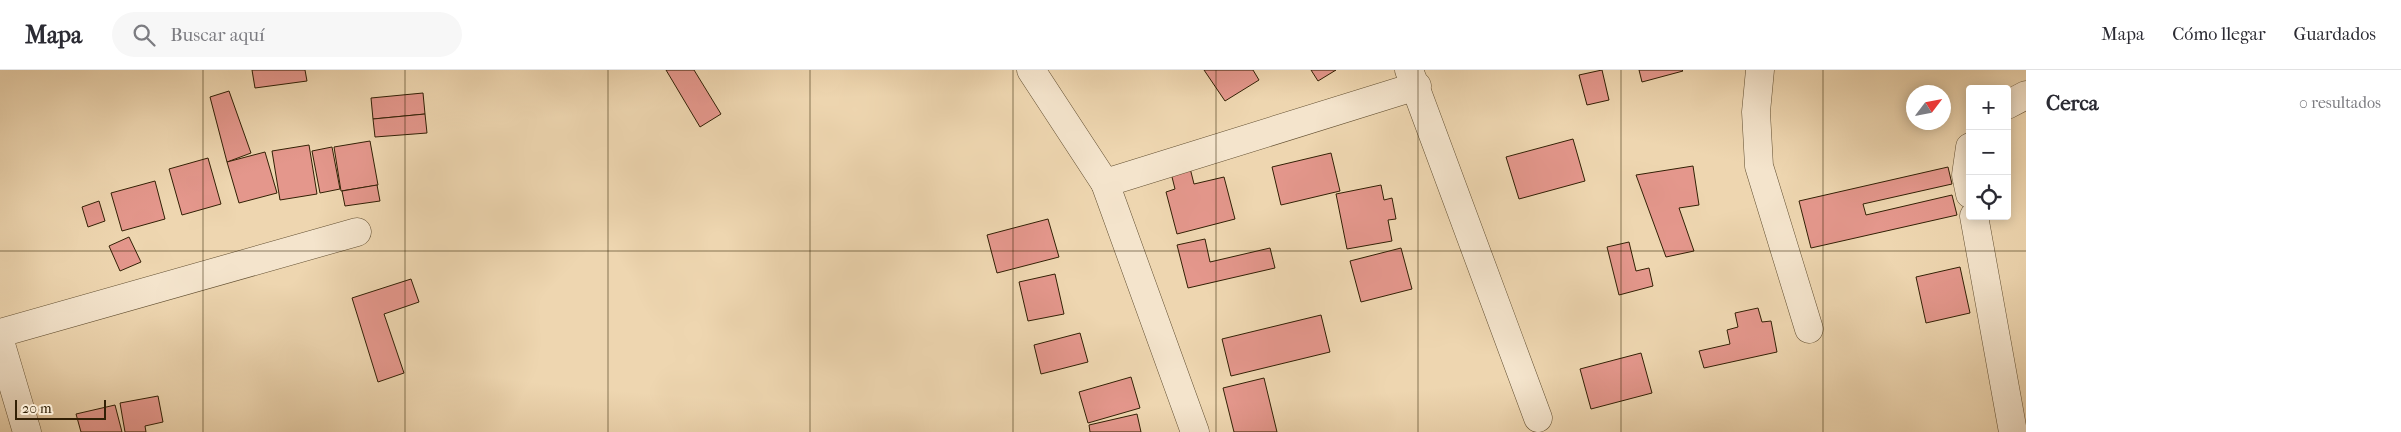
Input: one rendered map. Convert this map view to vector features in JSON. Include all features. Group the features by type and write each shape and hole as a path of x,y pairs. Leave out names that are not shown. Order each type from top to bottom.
{"street":[{"path":"1031,70 1105,183 1195,432"},
{"path":"1760,70 1756,112 1759,166 1809,329"},
{"path":"1105,183 1413,78 1538,418"},
{"path":"2011,103 2026,95"},
{"path":"1975,220 2013,432"},
{"path":"0,333 357,232"},
{"path":"0,341 27,432"}],"building":[{"path":"252,70 305,70 307,81 255,88"},
{"path":"666,70 694,70 721,114 700,127"},
{"path":"1204,70 1253,70 1259,80 1225,101"},
{"path":"1311,70 1336,70 1318,81"},
{"path":"1602,70 1609,100 1587,105 1579,75"},
{"path":"1639,70 1682,70 1683,71 1642,82"},
{"path":"229,91 251,153 227,162 210,97"},
{"path":"423,93 425,114 373,119 371,98"},
{"path":"425,114 427,133 375,137 373,119"},
{"path":"1573,139 1585,181 1519,199 1506,157"},
{"path":"370,141 378,185 341,191 334,147"},
{"path":"309,145 317,194 280,200 272,151"},
{"path":"332,147 340,189 320,193 312,151"},
{"path":"265,152 277,193 239,203 227,162"},
{"path":"1331,153 1340,191 1281,205 1272,167"},
{"path":"208,158 221,204 182,215 169,169"},
{"path":"1188,160 1194,184 1224,177 1235,219 1177,234 1166,192 1175,189 1169,165"},
{"path":"1693,166 1699,205 1679,208 1694,251 1666,257 1636,175"},
{"path":"1948,167 1952,184 1863,204 1866,215 1952,195 1957,215 1811,248 1799,201"},
{"path":"155,181 165,219 122,231 111,193"},
{"path":"377,185 380,201 345,206 342,191"},
{"path":"1381,185 1384,200 1392,198 1396,219 1388,220 1392,241 1347,249 1336,194"},
{"path":"99,201 105,221 88,227 82,207"},
{"path":"1048,219 1059,257 997,273 987,235"},
{"path":"129,237 141,262 120,271 109,246"},
{"path":"1205,239 1210,262 1270,248 1275,268 1188,288 1177,245"},
{"path":"1629,242 1636,271 1649,268 1653,286 1619,295 1607,247"},
{"path":"1401,248 1412,289 1361,302 1350,261"},
{"path":"1960,267 1970,313 1926,323 1916,277"},
{"path":"1055,274 1064,314 1028,321 1019,282"},
{"path":"411,279 419,302 384,314 404,373 378,382 352,298"},
{"path":"1758,308 1762,322 1771,321 1777,352 1704,368 1699,351 1730,344 1727,330 1738,327 1735,313"},
{"path":"1321,315 1330,352 1231,376 1222,339"},
{"path":"1080,333 1088,362 1041,374 1034,345"},
{"path":"1641,353 1652,393 1591,409 1580,369"},
{"path":"1131,377 1140,408 1088,423 1079,392"},
{"path":"1264,378 1277,432 1234,432 1223,388"},
{"path":"158,396 163,422 145,426 146,432 125,432 120,403"},
{"path":"115,405 122,432 81,432 76,414"},
{"path":"1137,414 1141,432 1090,432 1089,425"}]}
